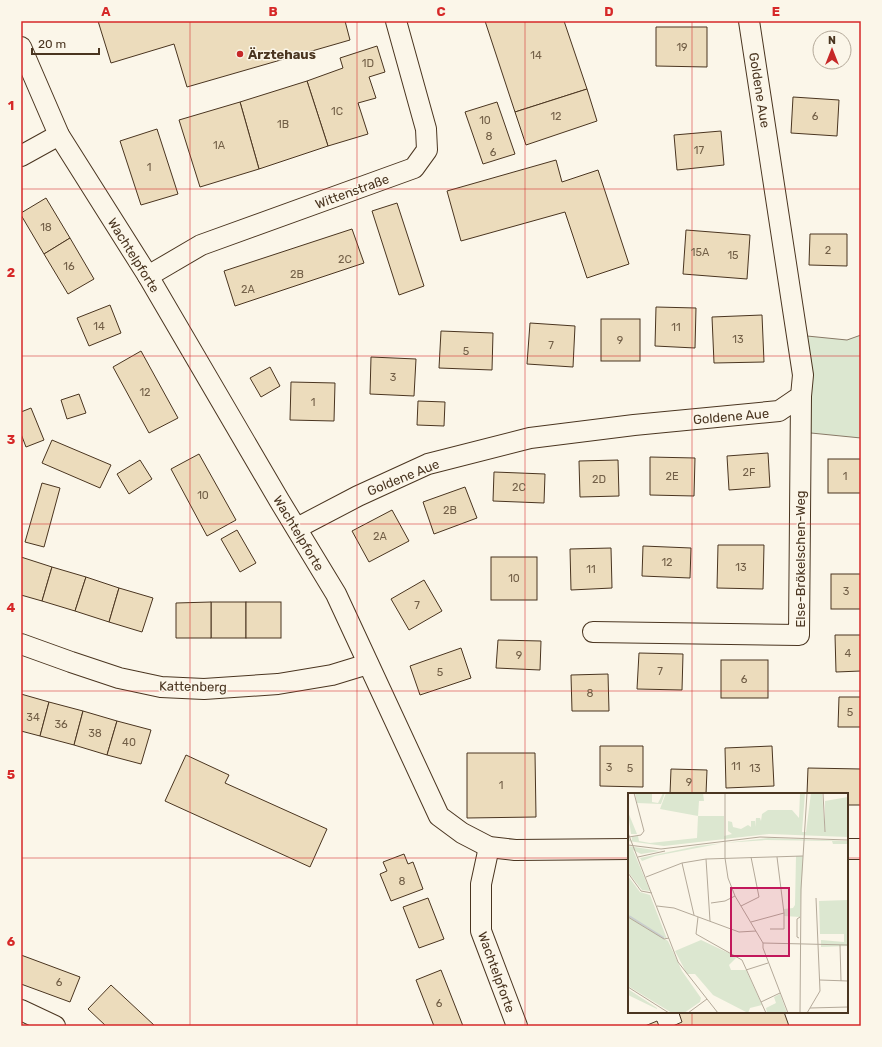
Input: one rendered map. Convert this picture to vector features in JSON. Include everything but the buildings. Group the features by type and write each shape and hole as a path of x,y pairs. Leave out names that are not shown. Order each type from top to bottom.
{"street":[{"name":"Wittenstraße","path":"148,276 201,245 414,168 427,150 426,129 396,21"},
{"name":"Goldene Aue","path":"297,528 358,496 428,464 530,438 634,425 779,412 801,396 803,375 749,21"},
{"name":"Wachtelpforte","path":"21,47 59,135 148,276 336,594 439,816 462,834 489,847 481,884 481,931 516,1026"},
{"path":"21,156 59,135"},
{"name":"Else-Brökelschen-Weg","path":"593,632 799,635 801,396"},
{"name":"Kattenberg","path":"21,644 119,678 161,687 204,689 278,684 332,675 368,664"},
{"path":"489,847 515,850 628,849"},
{"path":"848,849 861,849"},
{"path":"21,1010 55,1026"}],"green space":[{"path":"797,335 847,340 861,335 861,438 801,432"}],"place":[{"name":"Ärztehaus","path":"240,54"}]}
